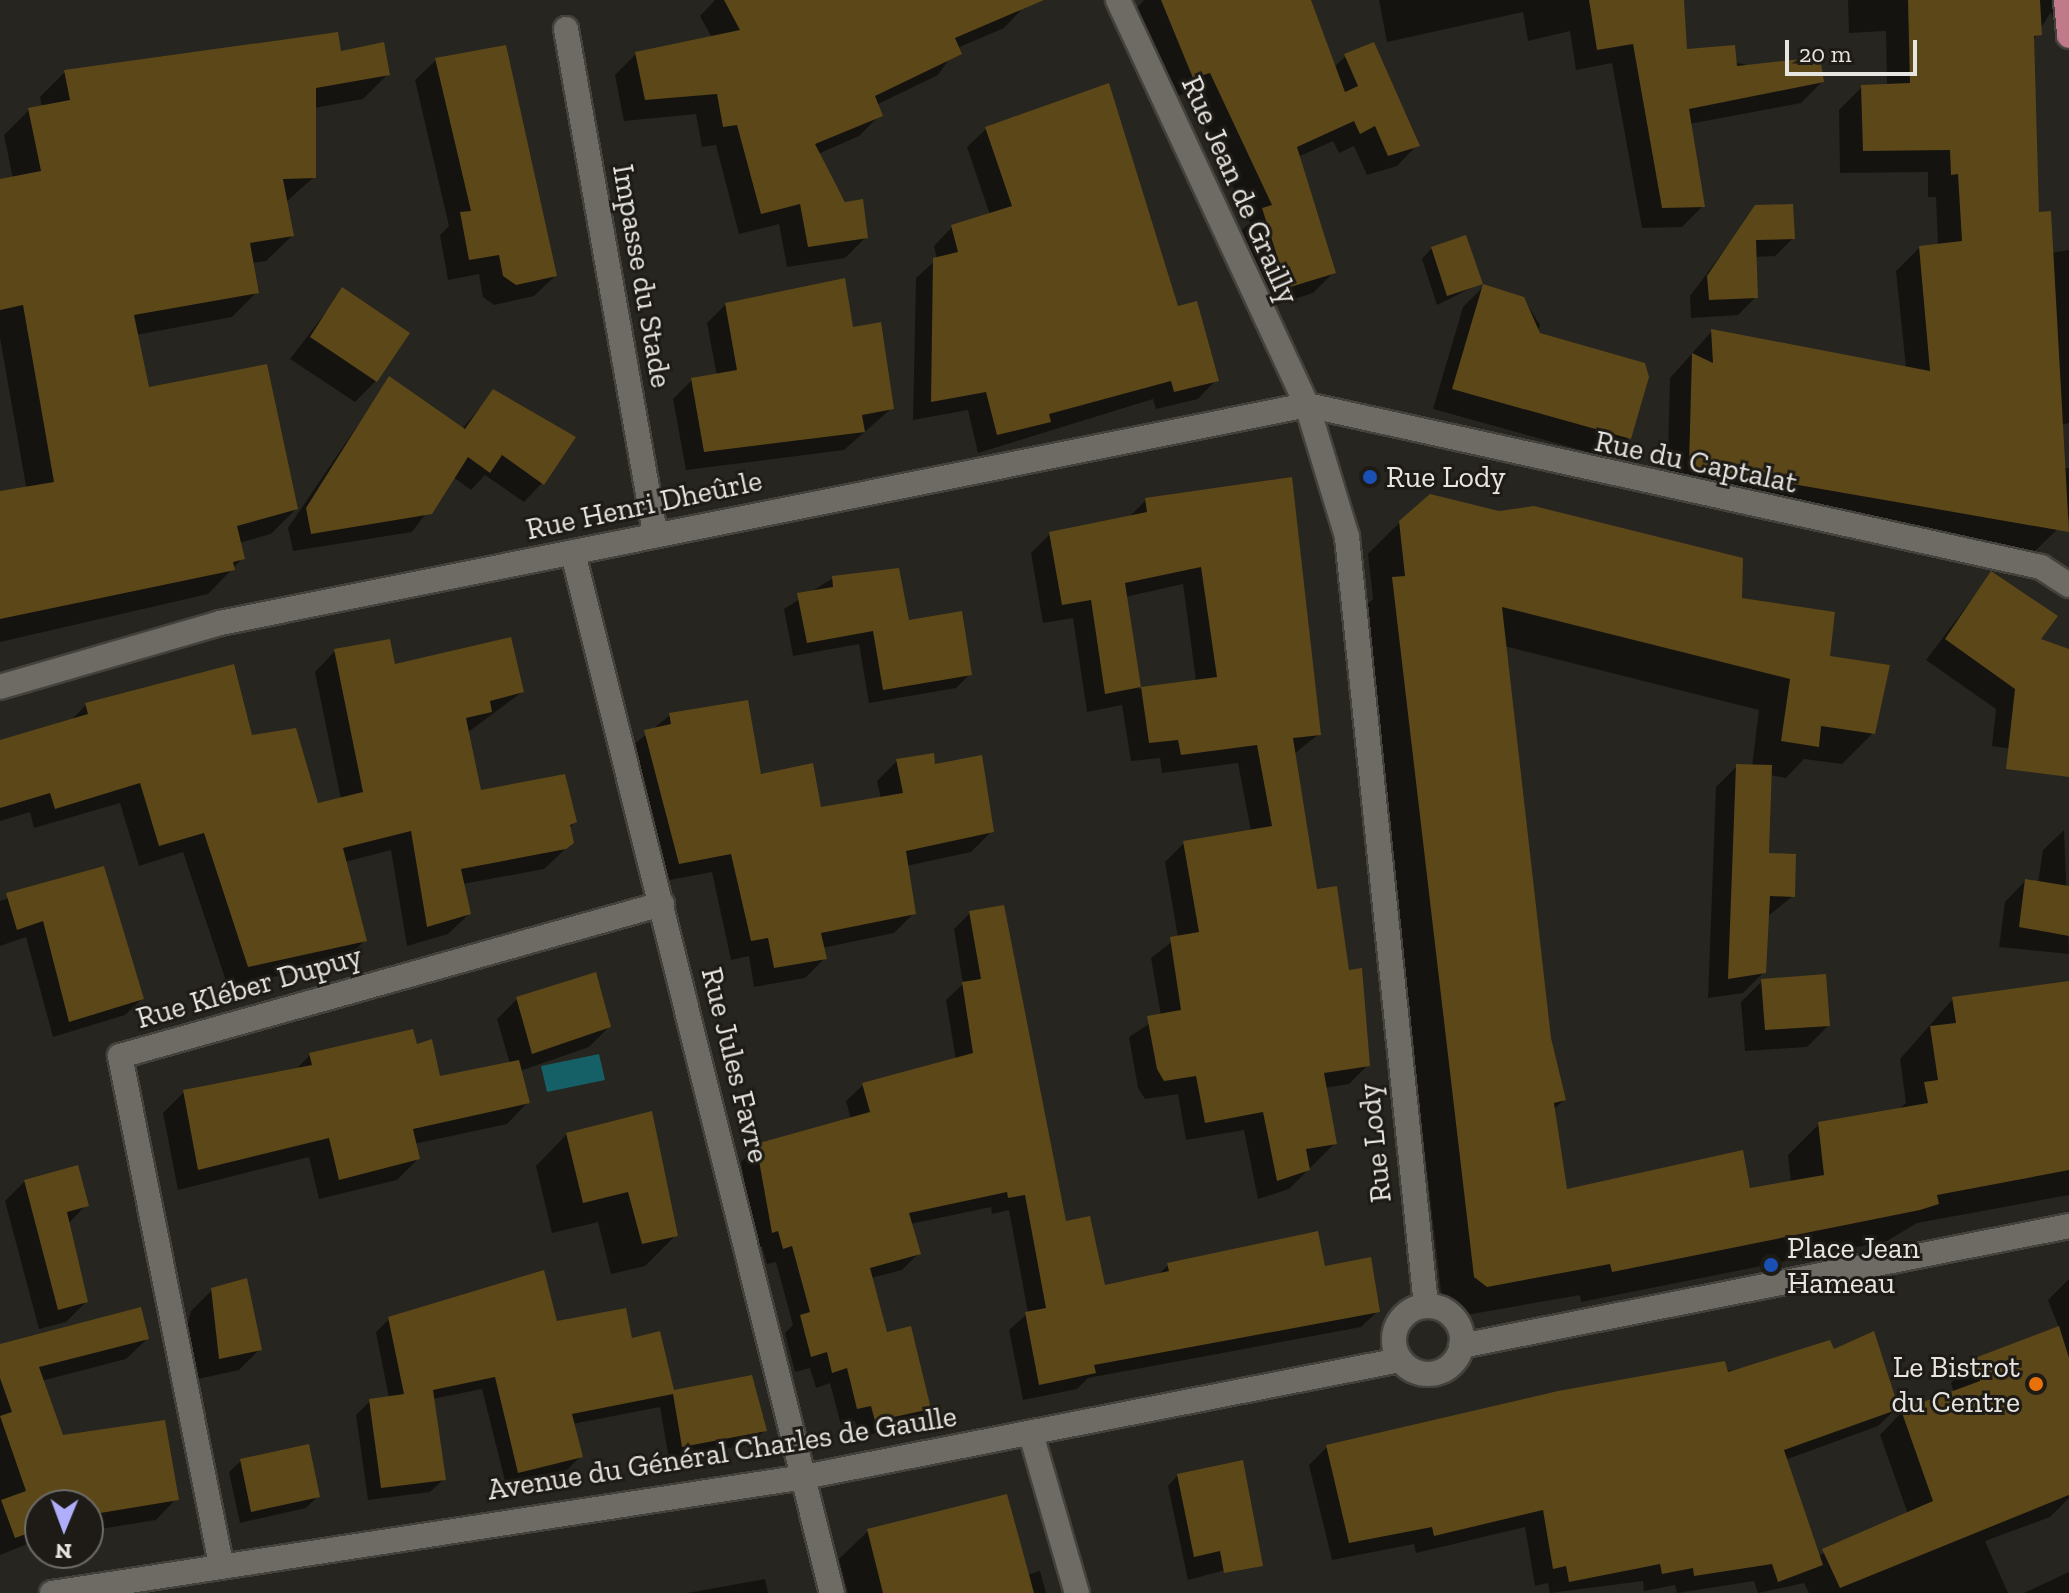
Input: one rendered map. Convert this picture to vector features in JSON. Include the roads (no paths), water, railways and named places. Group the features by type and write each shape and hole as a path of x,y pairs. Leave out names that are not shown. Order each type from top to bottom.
{"main road":[{"path":"2066,0 2069,36"}],"street":[{"name":"Rue Jean de Grailly","path":"1118,0 1307,405"},
{"name":"Impasse du Stade","path":"566,29 655,533"},
{"name":"Rue Henri Dheûrle","path":"0,687 220,623 573,553 655,533 1307,405"},
{"name":"Rue du Captalat","path":"1307,405 2041,567 2069,585"},
{"name":"Rue Lody","path":"1307,405 1347,537 1426,1306"},
{"name":"Rue Jules Favre","path":"573,553 832,1593"},
{"name":"Rue Kléber Dupuy","path":"221,1564 120,1056 662,904"},
{"path":"1461,1346 2069,1226"},
{"path":"1426,1306 1450,1314 1461,1346 1452,1363 1431,1373 1400,1360 1397,1327 1426,1306"},
{"name":"Avenue du Général Charles de Gaulle","path":"52,1593 221,1564 804,1477 1400,1360"},
{"path":"1031,1434 1077,1593"}],"water":[{"path":"599,1054 605,1080 547,1092 541,1066"}],"place":[{"name":"Rue Lody","path":"1370,477"},
{"name":"Place Jean Hameau","path":"1771,1265"},
{"name":"Le Bistrot du Centre","path":"2036,1384"}]}
